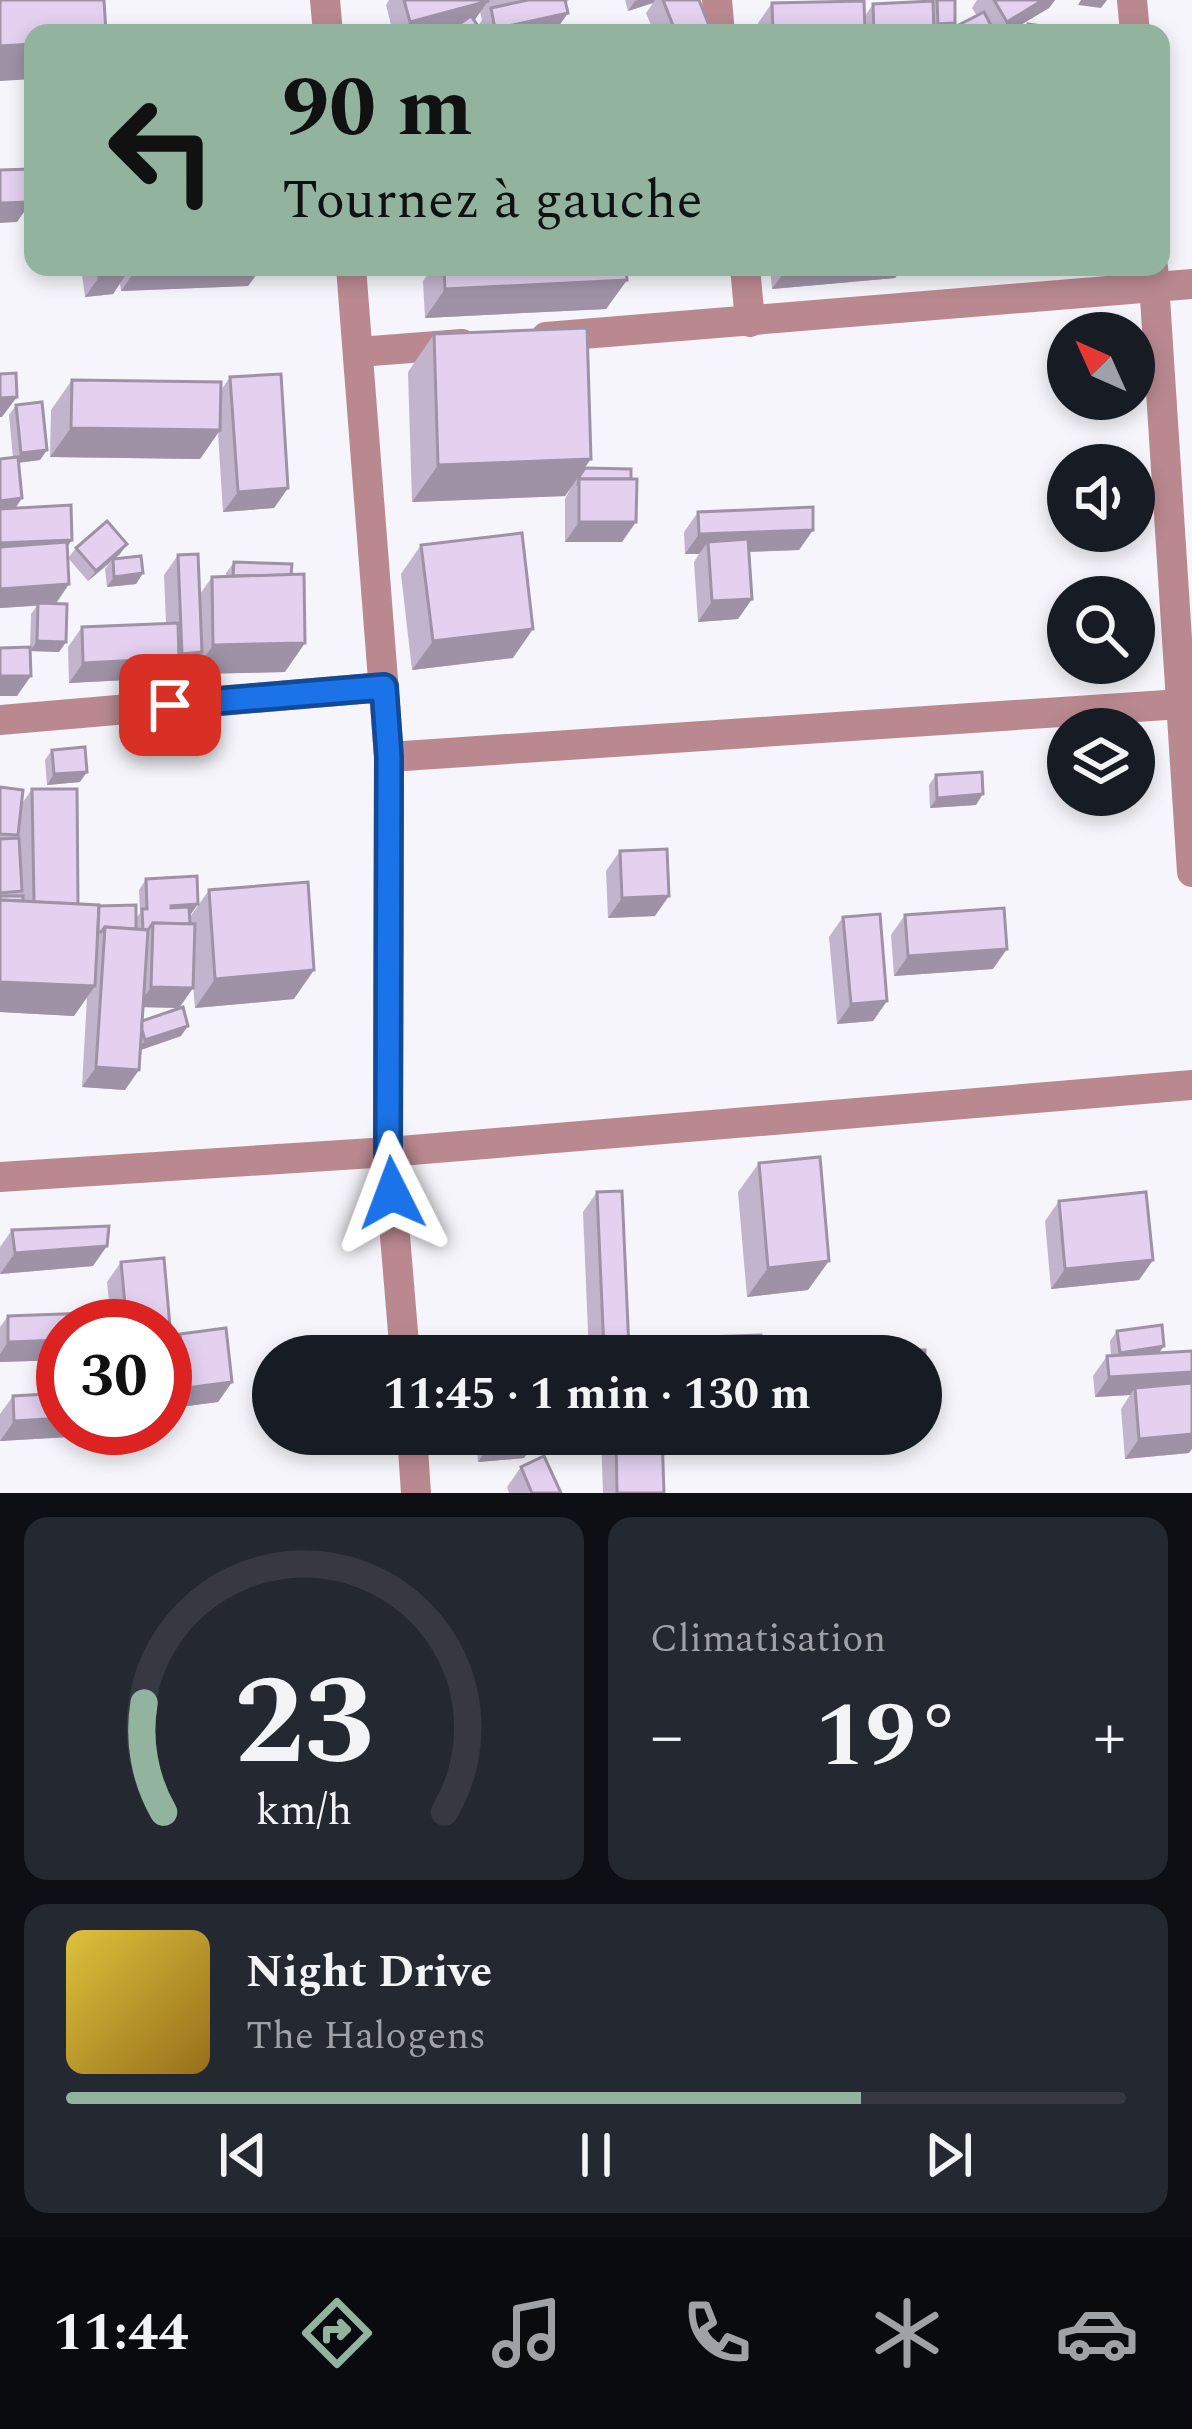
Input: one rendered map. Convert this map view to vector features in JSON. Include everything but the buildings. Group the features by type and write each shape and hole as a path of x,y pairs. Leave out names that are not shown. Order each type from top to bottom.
{"street":[{"path":"352,276 389,757 388,1152 403,1335"},
{"path":"746,276 750,322"},
{"path":"359,352 750,322 1154,277 1192,284"},
{"path":"1154,277 1192,872"},
{"path":"0,720 384,687"},
{"path":"389,757 1181,704"},
{"path":"0,1178 388,1152 1192,1085"},
{"path":"413,1455 416,1493"}],"route":[{"path":"170,705 384,687 389,757 388,1152 392,1193"}]}
